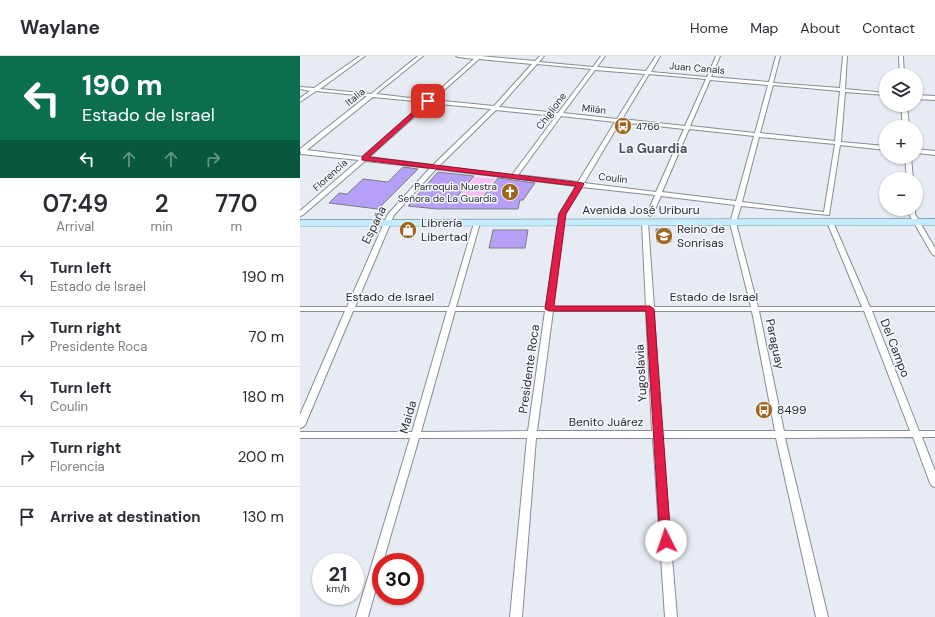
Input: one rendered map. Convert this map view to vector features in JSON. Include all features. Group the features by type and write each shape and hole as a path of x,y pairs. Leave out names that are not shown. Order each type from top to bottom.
{"main road":[{"name":"Avenida José Uriburu","path":"923,215 935,214"},
{"name":"Avenida José Uriburu","path":"300,220 388,218 829,218 886,216"},
{"name":"Avenida José Uriburu","path":"917,216 935,222"},
{"name":"Avenida José Uriburu","path":"388,218 477,223 562,218"}],"street":[{"path":"300,100 363,56"},
{"name":"Italia","path":"301,152 421,56"},
{"name":"Juan Canals","path":"458,56 879,93"},
{"name":"España","path":"300,425 388,218 434,167 494,108 542,56"},
{"name":"Chiglione","path":"514,176 603,56"},
{"name":"Presidente Roca","path":"516,617 532,434 562,218 658,56"},
{"name":"Yugoslavia","path":"671,617 657,434 650,309 647,218 659,194 718,56"},
{"name":"Paraguay","path":"778,56 734,218 755,309 780,434 822,617"},
{"path":"829,218 838,143 845,56"},
{"path":"901,56 902,68"},
{"name":"Florencia","path":"300,220 364,158 479,57"},
{"name":"Milán","path":"300,88 879,147"},
{"path":"923,97 935,98"},
{"name":"Coulin","path":"301,152 364,158 738,203 829,218"},
{"path":"923,152 935,153"},
{"path":"915,216 935,254"},
{"name":"Del Campo","path":"829,218 867,309 935,483"},
{"name":"Maida","path":"362,617 477,223"},
{"name":"Estado de Israel","path":"300,308 935,309"},
{"name":"Benito Juárez","path":"300,435 935,434"}],"shaded area":[{"path":"475,177 495,179 482,196 460,196"}],"building":[{"path":"403,167 418,169 378,209 329,203 339,193 347,194 363,179 388,182"},
{"path":"438,172 474,176 456,198 482,198 498,178 535,183 523,200 520,200 518,209 437,209 408,206"},
{"name":"Reino de Sonrisas","path":"656,229 670,229 671,242 657,242"},
{"path":"493,230 528,230 525,248 489,248"}],"place":[{"name":"4766","path":"623,126"},
{"name":"Parroquia Nuestra Señora de La Guardia","path":"510,192"},
{"name":"Librería Libertad","path":"408,230"},
{"name":"Reino de Sonrisas","path":"664,236"},
{"name":"8499","path":"764,410"}],"district":[{"name":"La Guardia","path":"653,148"}],"route":[{"path":"428,101 364,158 581,184 562,214 561,231 549,309 650,309 657,434 666,541"}]}
